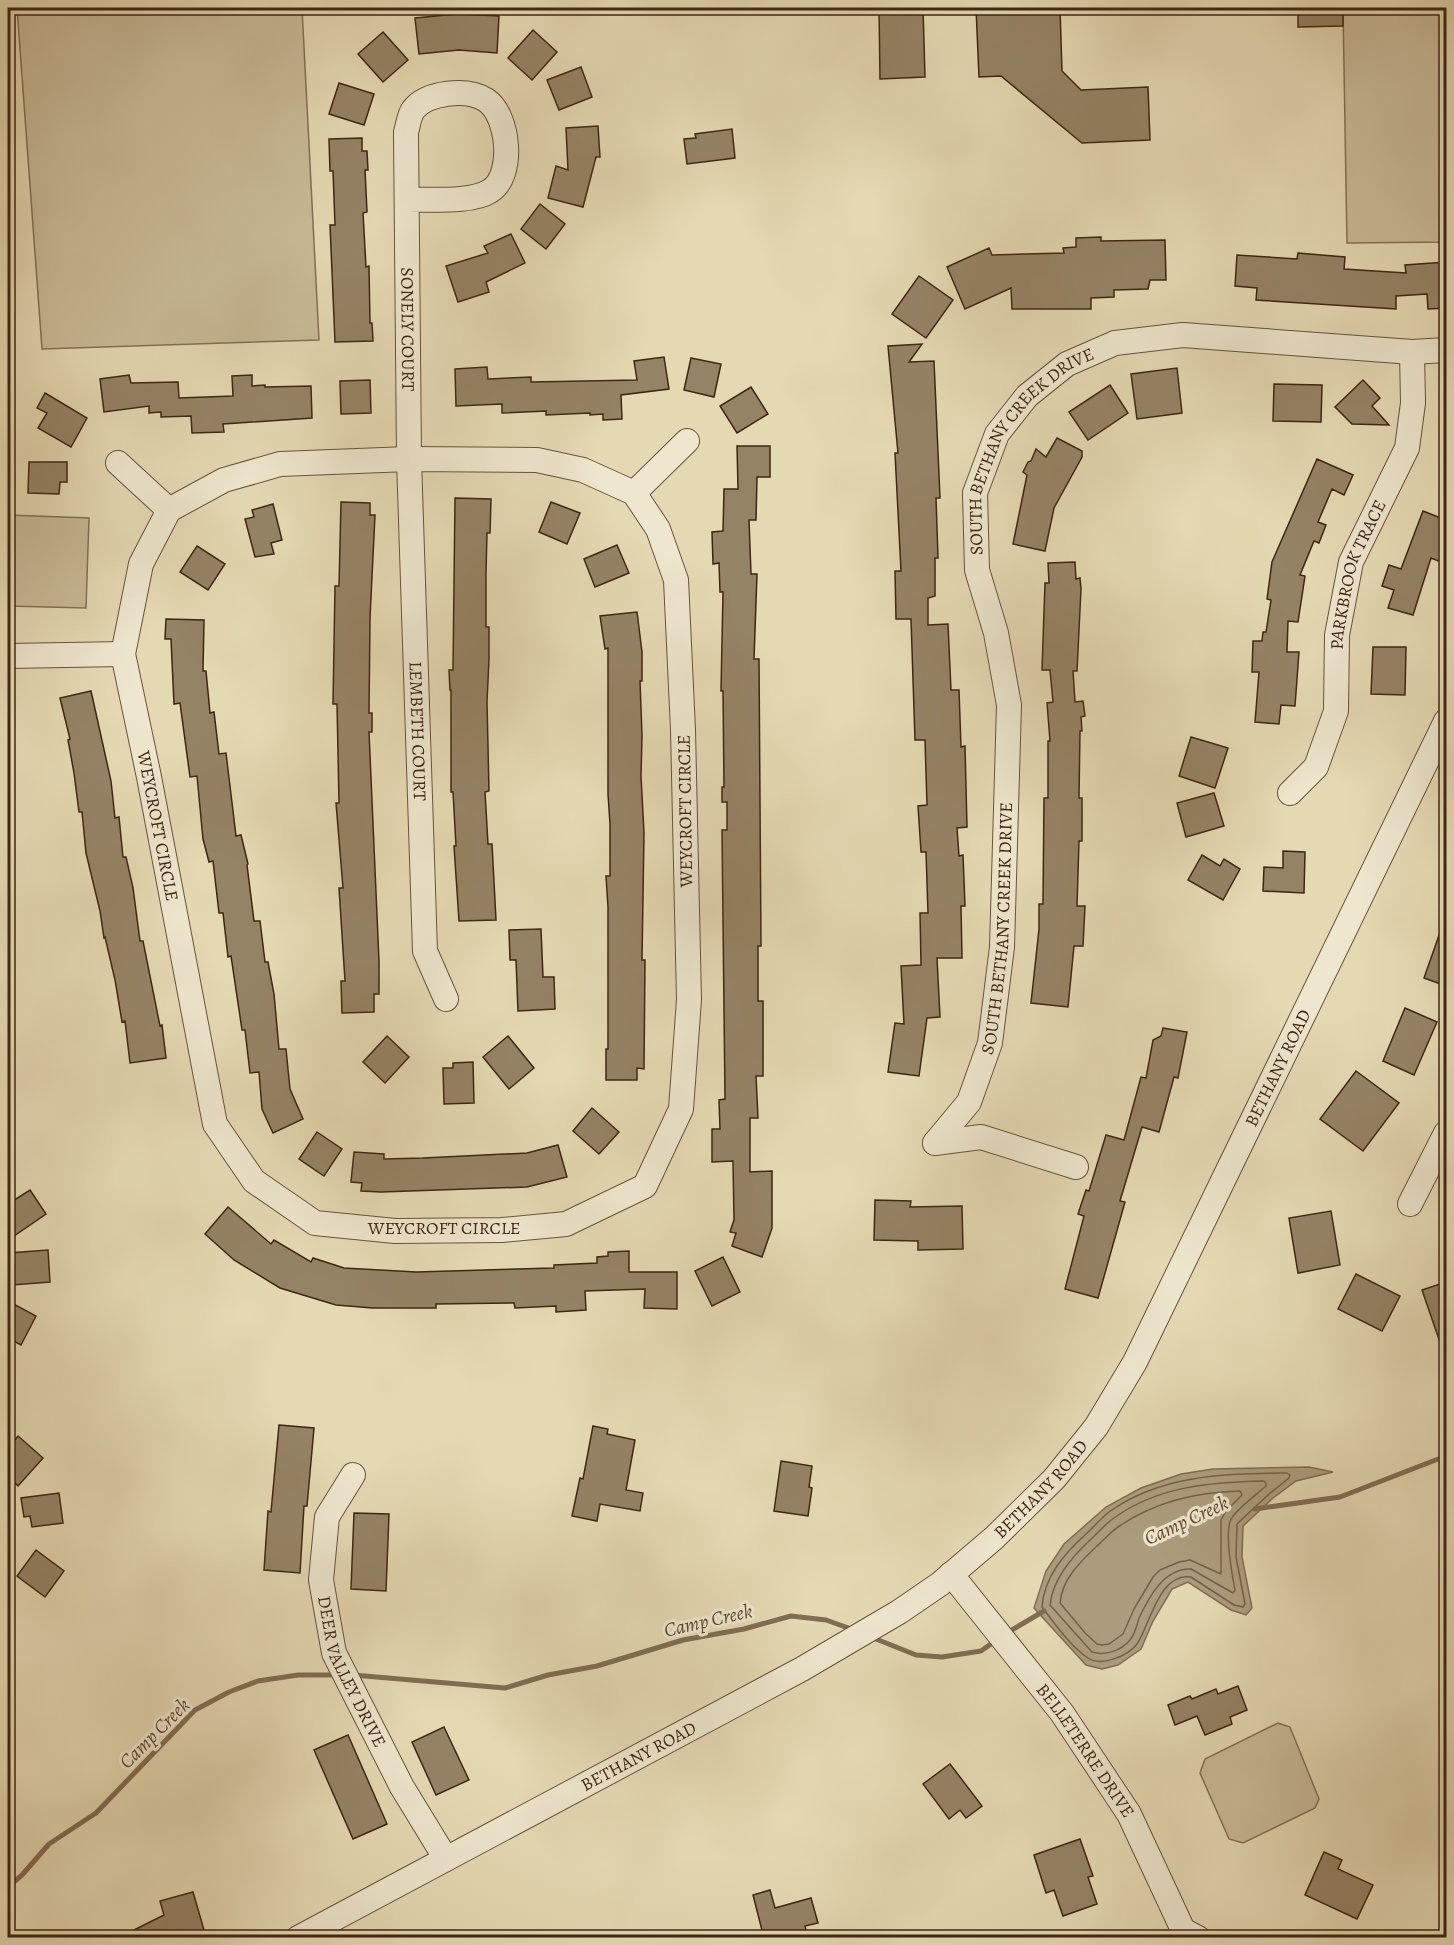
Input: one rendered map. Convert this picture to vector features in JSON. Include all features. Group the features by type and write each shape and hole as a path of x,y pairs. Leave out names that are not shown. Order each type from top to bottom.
{"street":[{"name":"SONELY COURT","path":"408,200 478,197 492,190 504,172 506,144 500,117 486,100 461,93 435,95 413,110 406,132 409,459"},
{"name":"SOUTH BETHANY CREEK DRIVE","path":"1076,1167 981,1137 935,1143 969,1102 990,1043 1002,947 1009,705 996,633 977,570 975,493 997,434 1027,396 1067,364 1115,343 1183,335 1412,352 1446,350"},
{"name":"PARKBROOK TRACE","path":"1290,793 1316,767 1336,711 1337,635 1351,562 1407,448 1413,403 1412,352"},
{"path":"118,463 169,510 224,480 280,464 409,459 537,460 583,470 634,493 687,441"},
{"name":"LEMBETH COURT","path":"409,459 425,951 446,999"},
{"name":"WEYCROFT CIRCLE","path":"169,510 141,564 123,654 158,820 215,1124 254,1181 315,1223 395,1232 502,1230 566,1224 645,1186 681,1109 689,1000 683,730 676,580 658,529 634,493"},
{"path":"8,656 123,654"},
{"name":"BETHANY ROAD","path":"298,1938 802,1669 899,1612 951,1574 994,1538 1054,1479 1096,1427 1135,1362 1446,721"},
{"path":"1410,1204 1446,1133"},
{"name":"DEER VALLEY DRIVE","path":"353,1475 327,1517 321,1580 334,1653 402,1787 446,1859"},
{"name":"BELLETERRE DRIVE","path":"951,1574 1062,1713 1129,1814 1185,1935"}],"shaded area":[{"path":"17,8 302,8 319,340 42,349"},
{"path":"1343,8 1446,8 1446,242 1347,243"},
{"path":"8,515 89,518 86,608 8,606"},
{"path":"1278,1723 1290,1727 1319,1799 1315,1808 1243,1843 1229,1839 1200,1773 1205,1759"}],"water":[{"path":"1309,1467 1333,1472 1296,1481 1273,1498 1243,1526 1242,1557 1252,1608 1246,1615 1231,1610 1188,1582 1172,1589 1153,1621 1141,1649 1118,1665 1102,1669 1086,1665 1034,1608 1046,1571 1064,1544 1106,1507 1141,1488 1181,1474 1213,1469"}],"building":[{"path":"879,8 923,8 925,77 880,79"},
{"path":"976,8 1060,8 1062,71 1081,90 1148,87 1150,140 1082,143 1001,76 979,77"},
{"path":"1298,8 1343,8 1343,26 1298,27"},
{"path":"457,14 499,16 497,53 459,50 419,54 415,18"},
{"path":"533,30 557,52 532,80 508,58"},
{"path":"383,32 408,60 383,82 358,54"},
{"path":"581,67 592,97 559,110 547,80"},
{"path":"339,83 374,94 364,125 329,114"},
{"path":"598,126 600,157 596,157 583,207 548,198 556,166 568,170 566,128"},
{"path":"732,129 735,158 687,164 684,139 696,138 695,134"},
{"path":"362,138 362,151 367,151 368,170 365,170 367,212 363,213 366,267 369,266 370,323 372,323 373,341 335,342 330,225 335,225 329,139"},
{"path":"540,204 565,224 546,249 521,229"},
{"path":"511,234 525,263 486,282 489,292 458,302 446,266 488,253 484,246"},
{"path":"1101,237 1101,241 1165,240 1166,280 1150,280 1148,289 1114,290 1114,297 1091,298 1091,309 1012,309 1011,288 965,309 947,267 989,248 992,255 1064,253 1063,248 1076,247 1076,238"},
{"path":"1298,253 1345,257 1344,269 1406,273 1405,265 1446,262 1446,308 1428,309 1427,294 1396,296 1396,309 1256,300 1257,288 1235,286 1237,255 1297,259"},
{"path":"919,276 953,300 926,338 892,314"},
{"path":"922,344 909,362 934,361 940,498 936,498 938,558 935,558 935,596 928,598 928,625 948,624 951,690 959,690 961,747 965,746 967,827 957,828 959,856 963,855 965,906 961,906 962,958 937,958 940,1017 927,1018 919,1076 888,1072 895,1023 904,1024 901,966 921,965 920,913 928,913 926,852 921,852 918,806 927,805 925,740 915,740 911,619 896,619 895,571 901,571 895,453 898,453 888,346"},
{"path":"664,357 669,389 621,395 622,419 603,420 603,414 590,415 590,413 546,415 546,411 502,413 502,404 456,406 455,369 487,367 488,379 531,377 531,382 637,380 634,361"},
{"path":"691,358 721,364 714,397 684,390"},
{"path":"1177,368 1182,413 1137,419 1131,374"},
{"path":"129,375 131,383 178,382 179,398 233,396 232,376 252,375 252,386 311,386 312,418 223,424 224,432 192,433 191,416 161,417 161,412 149,413 149,406 104,412 100,379"},
{"path":"370,380 371,413 341,414 340,381"},
{"path":"1363,380 1380,398 1372,406 1389,425 1352,424 1335,407"},
{"path":"1274,384 1322,385 1321,422 1273,421"},
{"path":"1110,385 1128,413 1088,440 1069,412"},
{"path":"751,387 768,414 737,433 720,406"},
{"path":"45,393 87,418 71,447 38,428 47,413 37,408"},
{"path":"1057,438 1082,451 1082,457 1054,508 1045,551 1013,544 1027,475 1023,472 1036,449 1046,457"},
{"path":"737,446 770,446 770,477 757,477 756,520 749,520 751,574 757,574 754,659 759,659 761,946 758,946 758,1001 763,1001 763,1076 756,1076 758,1118 750,1118 750,1172 772,1171 772,1228 762,1257 732,1246 736,1233 730,1232 734,1220 733,1161 712,1162 712,1129 720,1129 719,1100 725,1099 722,830 727,830 727,802 722,802 722,787 724,787 723,691 721,691 723,592 720,592 719,563 713,564 712,532 723,531 724,489 738,489"},
{"path":"1317,459 1353,475 1344,495 1332,489 1318,522 1326,525 1319,543 1314,541 1300,575 1305,576 1298,622 1288,621 1287,652 1299,652 1295,706 1281,705 1279,724 1255,722 1259,672 1252,672 1253,641 1262,641 1263,632 1266,632 1271,600 1267,599 1272,562"},
{"path":"29,462 67,462 67,482 60,482 59,494 28,493"},
{"path":"455,498 491,499 486,573 486,627 489,627 487,702 489,791 485,792 488,844 492,844 496,920 459,921 453,792 451,792 449,670 453,670"},
{"path":"341,502 370,503 370,515 375,515 370,618 369,713 372,713 372,732 369,732 379,961 379,994 374,994 374,1012 342,1013 341,981 345,981 339,888 343,888 336,803 339,803 337,704 333,704 335,586 339,586"},
{"path":"551,502 580,513 567,544 539,532"},
{"path":"273,504 282,540 271,543 274,554 255,557 245,519 254,517 252,510"},
{"path":"1423,511 1446,520 1446,564 1431,558 1413,615 1388,608 1394,590 1382,586 1389,565 1401,569"},
{"path":"617,545 629,573 595,587 584,559"},
{"path":"197,546 225,564 208,590 180,572"},
{"path":"1075,562 1076,579 1080,578 1081,589 1077,671 1073,671 1075,702 1083,701 1085,716 1081,717 1082,731 1080,731 1079,798 1082,798 1082,841 1079,841 1077,906 1085,906 1083,946 1074,946 1068,1007 1031,1003 1039,929 1039,904 1043,904 1044,798 1048,798 1048,741 1050,741 1047,703 1053,702 1050,670 1042,670 1045,583 1049,583 1048,563"},
{"path":"637,612 642,652 642,681 640,681 644,833 642,960 645,960 644,1069 637,1068 637,1080 606,1080 608,907 606,876 610,876 608,648 605,649 600,616"},
{"path":"166,619 204,620 203,671 206,671 210,713 214,712 219,754 226,753 236,836 241,835 248,864 254,921 260,921 265,962 268,962 274,994 279,1049 286,1049 290,1089 303,1119 273,1133 262,1109 259,1072 250,1073 245,1030 242,1030 231,956 228,957 223,913 219,913 213,861 209,862 203,839 197,776 190,777 180,703 174,704 171,639 165,639"},
{"path":"1373,647 1406,647 1405,695 1371,694"},
{"path":"91,691 111,781 115,818 119,817 123,857 126,857 133,888 140,941 143,941 160,1026 162,1025 166,1058 130,1063 125,1021 122,1022 115,980 86,853 82,812 79,812 68,740 70,739 60,698"},
{"path":"1191,737 1228,748 1215,788 1179,776"},
{"path":"1214,793 1224,826 1186,837 1177,803"},
{"path":"1283,851 1305,852 1304,893 1263,891 1264,867 1283,868"},
{"path":"1202,855 1220,866 1224,859 1240,869 1223,900 1188,880"},
{"path":"1444,921 1446,921 1446,986 1424,978"},
{"path":"541,929 543,977 554,977 555,1009 518,1011 516,960 510,960 509,930"},
{"path":"1405,1008 1437,1022 1414,1075 1383,1061"},
{"path":"1163,1028 1187,1032 1178,1078 1174,1077 1159,1132 1142,1127 1120,1201 1125,1202 1098,1298 1065,1289 1084,1216 1078,1214 1086,1190 1089,1191 1106,1135 1124,1140 1141,1077 1146,1078 1153,1040 1161,1036"},
{"path":"387,1036 409,1057 385,1083 363,1062"},
{"path":"508,1036 534,1068 509,1089 483,1057"},
{"path":"473,1062 474,1103 444,1104 443,1068 453,1068 453,1063"},
{"path":"1356,1071 1399,1103 1363,1151 1320,1119"},
{"path":"592,1108 619,1132 599,1154 573,1131"},
{"path":"317,1132 342,1149 324,1176 299,1159"},
{"path":"558,1145 567,1177 527,1187 381,1192 361,1191 362,1183 351,1182 354,1152 384,1154 384,1159 423,1158 527,1153"},
{"path":"30,1190 46,1214 8,1240 8,1204"},
{"path":"875,1200 911,1201 910,1207 962,1206 963,1249 918,1250 918,1241 874,1240"},
{"path":"228,1207 271,1244 274,1240 311,1262 313,1258 344,1268 416,1272 554,1268 554,1265 597,1263 597,1257 608,1256 608,1252 629,1251 629,1272 677,1272 677,1309 644,1308 645,1289 585,1291 586,1310 556,1312 556,1306 515,1308 514,1303 436,1304 436,1308 373,1308 336,1305 280,1288 234,1260 205,1234"},
{"path":"1331,1211 1340,1265 1298,1273 1289,1218"},
{"path":"48,1250 50,1282 12,1285 9,1253"},
{"path":"723,1257 740,1292 712,1306 695,1271"},
{"path":"1356,1274 1400,1296 1382,1331 1338,1309"},
{"path":"1446,1282 1446,1353 1444,1354 1422,1290"},
{"path":"8,1301 36,1316 21,1345 8,1338"},
{"path":"279,1425 314,1428 307,1506 304,1506 300,1573 264,1570 268,1511 271,1512"},
{"path":"593,1426 608,1429 607,1434 635,1440 626,1490 643,1493 640,1511 600,1504 597,1521 572,1516 580,1478 583,1479"},
{"path":"18,1436 43,1458 18,1486 8,1476 8,1449"},
{"path":"781,1461 812,1466 808,1516 774,1511"},
{"path":"59,1493 63,1523 32,1527 30,1516 24,1517 21,1498"},
{"path":"354,1513 389,1514 386,1591 351,1589"},
{"path":"36,1550 64,1571 45,1597 17,1576"},
{"path":"1238,1686 1247,1710 1230,1717 1232,1724 1205,1735 1197,1716 1175,1725 1168,1705 1190,1696 1192,1699 1216,1689 1218,1694"},
{"path":"444,1727 469,1780 436,1795 412,1742"},
{"path":"348,1735 387,1824 353,1839 314,1750"},
{"path":"950,1764 982,1806 966,1818 960,1810 949,1819 923,1784"},
{"path":"1080,1839 1093,1876 1088,1877 1097,1904 1063,1916 1054,1890 1046,1893 1034,1855"},
{"path":"1324,1852 1342,1860 1338,1869 1373,1885 1357,1919 1305,1895"},
{"path":"770,1890 775,1908 811,1898 818,1923 805,1926 808,1938 793,1938 792,1932 764,1938 753,1895"},
{"path":"193,1892 204,1930 178,1938 118,1938 164,1915 160,1901"}],"waterway":[{"name":"Camp Creek","path":"1255,1509 1340,1497 1446,1456"},
{"name":"Camp Creek","path":"1005,1634 1044,1611"},
{"name":"Camp Creek","path":"353,1675 505,1688 548,1675 597,1666 683,1640 744,1629 791,1616 826,1620 854,1630"},
{"name":"Camp Creek","path":"871,1637 916,1655 942,1657 981,1651 995,1641"},
{"name":"Camp Creek","path":"8,1887 22,1875 49,1844 96,1813 195,1710 229,1692 258,1681 298,1675 337,1675"}]}
